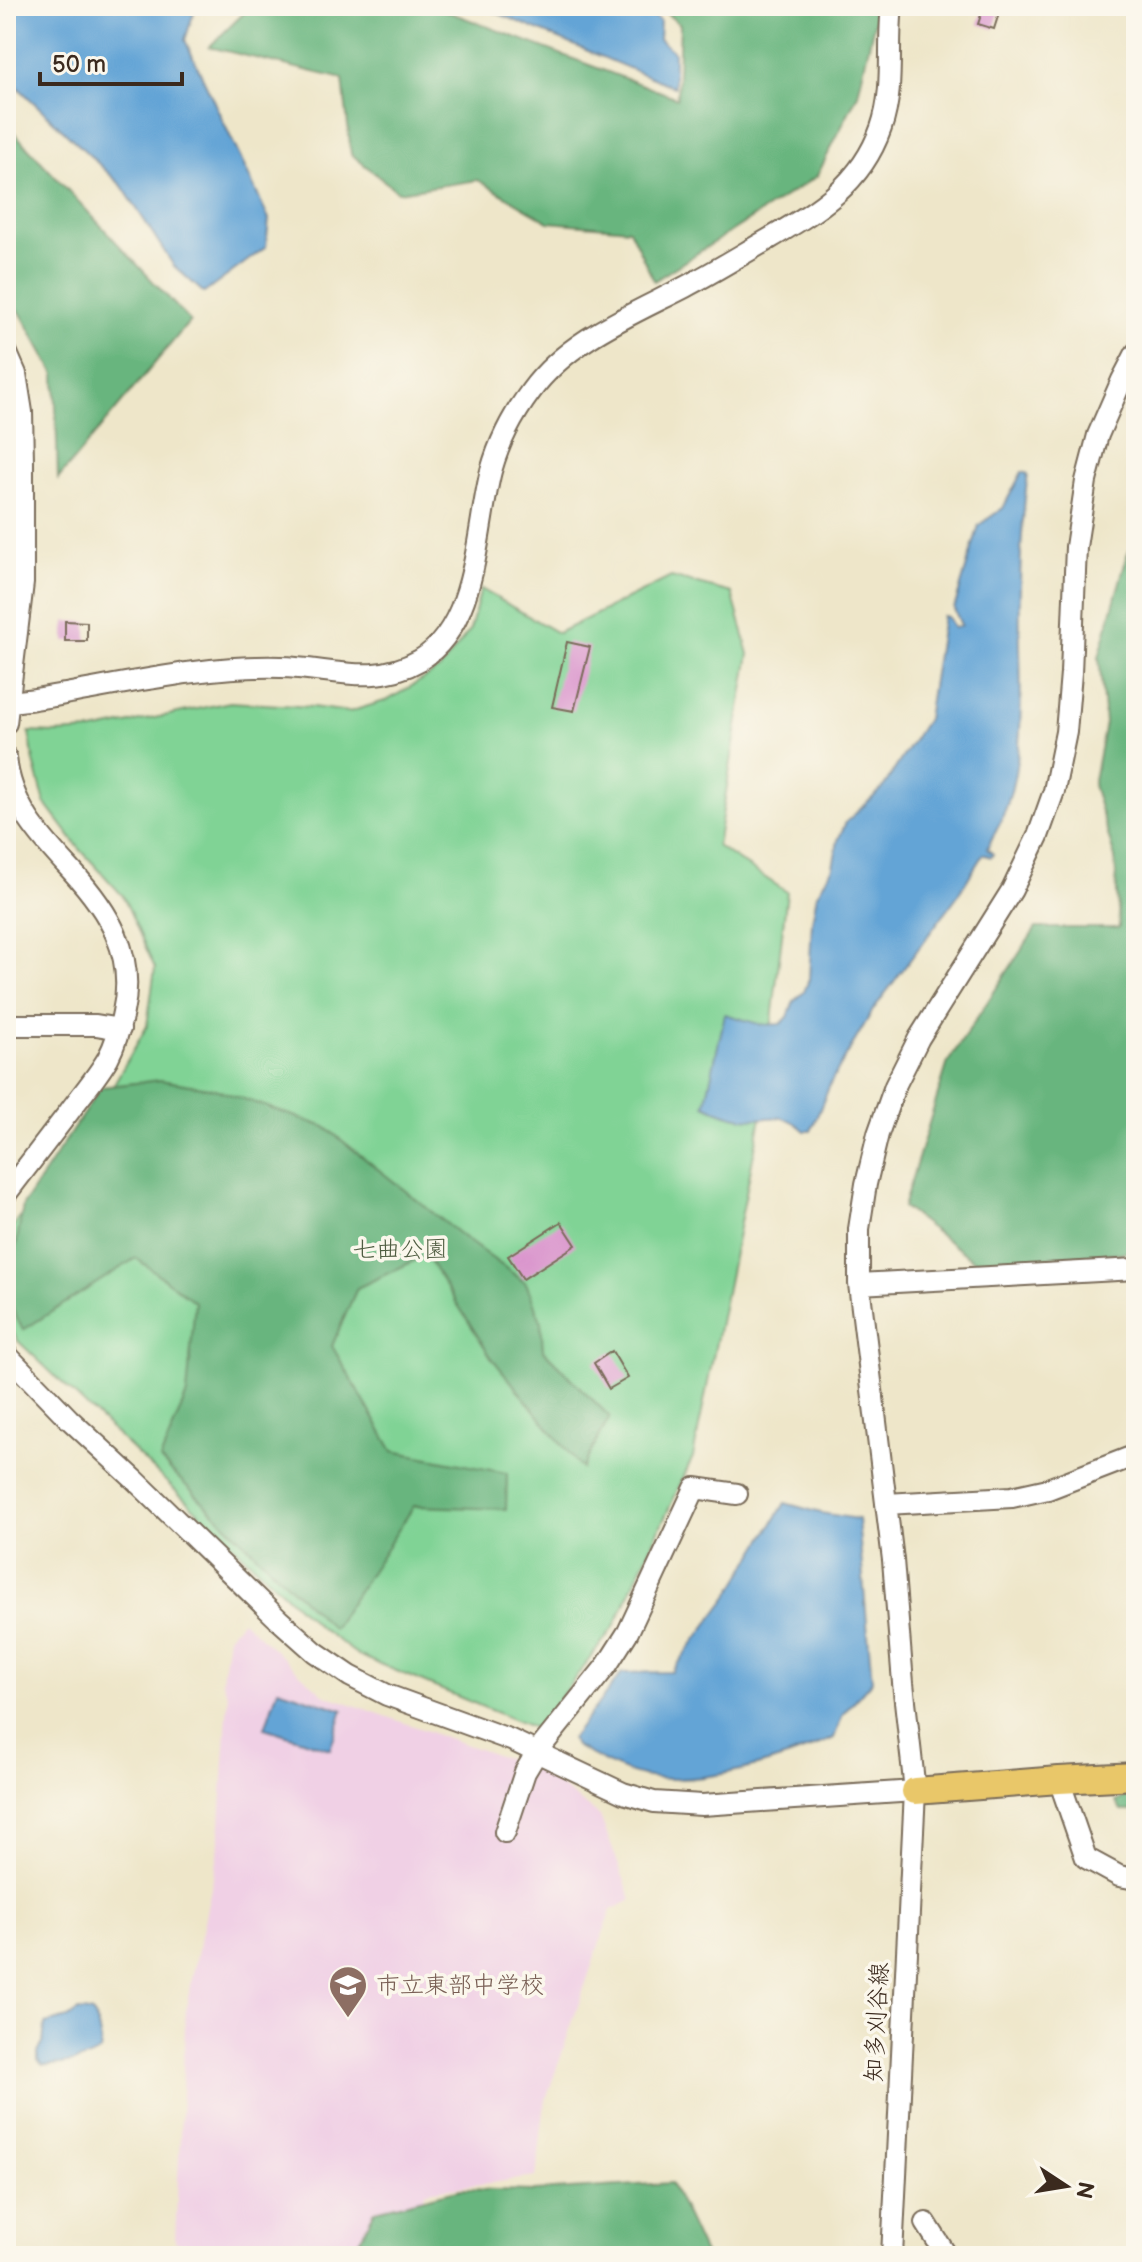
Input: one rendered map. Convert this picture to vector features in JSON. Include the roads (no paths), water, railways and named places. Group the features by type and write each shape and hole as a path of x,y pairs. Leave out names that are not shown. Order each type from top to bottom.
{"main road":[{"path":"915,1791 1136,1776"}],"street":[{"path":"6,351 16,374 22,412 23,583 6,709 171,676 242,668 284,667 377,675 401,669 424,658 444,638 459,613 470,583 482,512 500,441 531,390 552,367 607,328 697,281 814,213 862,166 883,119 890,88 892,6"},
{"name":"知多刈谷線","path":"892,2256 915,1791 886,1504 859,1284 859,1229 878,1134 895,1086 919,1038 1012,890 1038,836 1054,791 1066,732 1076,547 1086,481 1098,435 1136,353"},
{"path":"6,757 11,785 29,821 94,897 114,927 128,979 120,1029 108,1059 6,1194"},
{"path":"6,1025 96,1025 120,1029"},
{"path":"859,1284 1136,1269"},
{"path":"6,1354 69,1419 315,1652 350,1676 387,1695 511,1740 623,1793 654,1802 702,1805 915,1791"},
{"path":"886,1504 1012,1497 1048,1489 1136,1455"},
{"path":"505,1832 525,1772 537,1752 607,1665 628,1632 695,1488 737,1494"},
{"path":"1059,1780 1086,1858 1119,1876 1136,1879"},
{"path":"926,2223 947,2256"}],"water":[{"path":"6,6 200,6 194,12 185,40 269,219 266,247 204,293 174,266 122,186 6,76"},
{"path":"480,6 642,6 660,21 659,39 674,52 674,87"},
{"path":"1022,472 1028,474 1021,560 1019,746 1007,805 987,849 993,854 991,857 983,854 958,895 873,1010 831,1082 811,1131 805,1131 782,1118 743,1118 705,1105 725,1014 762,1025 781,1024 788,1017 794,1001 804,992 809,979 812,921 817,894 833,867 838,840 846,822 882,789 927,719 943,616 948,617 954,628 961,625 954,609 979,525 1003,508"},
{"path":"785,1503 858,1519 872,1681 843,1714 834,1738 743,1770 670,1779 629,1772 575,1746 571,1739 622,1673 672,1672 729,1595"},
{"path":"278,1689 343,1710 330,1749 265,1728"},
{"path":"78,2011 90,2012 95,2017 100,2051 73,2062 43,2065 38,2060 38,2053 43,2043 45,2024 68,2018"}],"place":[{"name":"市立東部中学校","path":"348,2019"}],"park label":[{"name":"七曲公園","path":"400,1249"}]}
